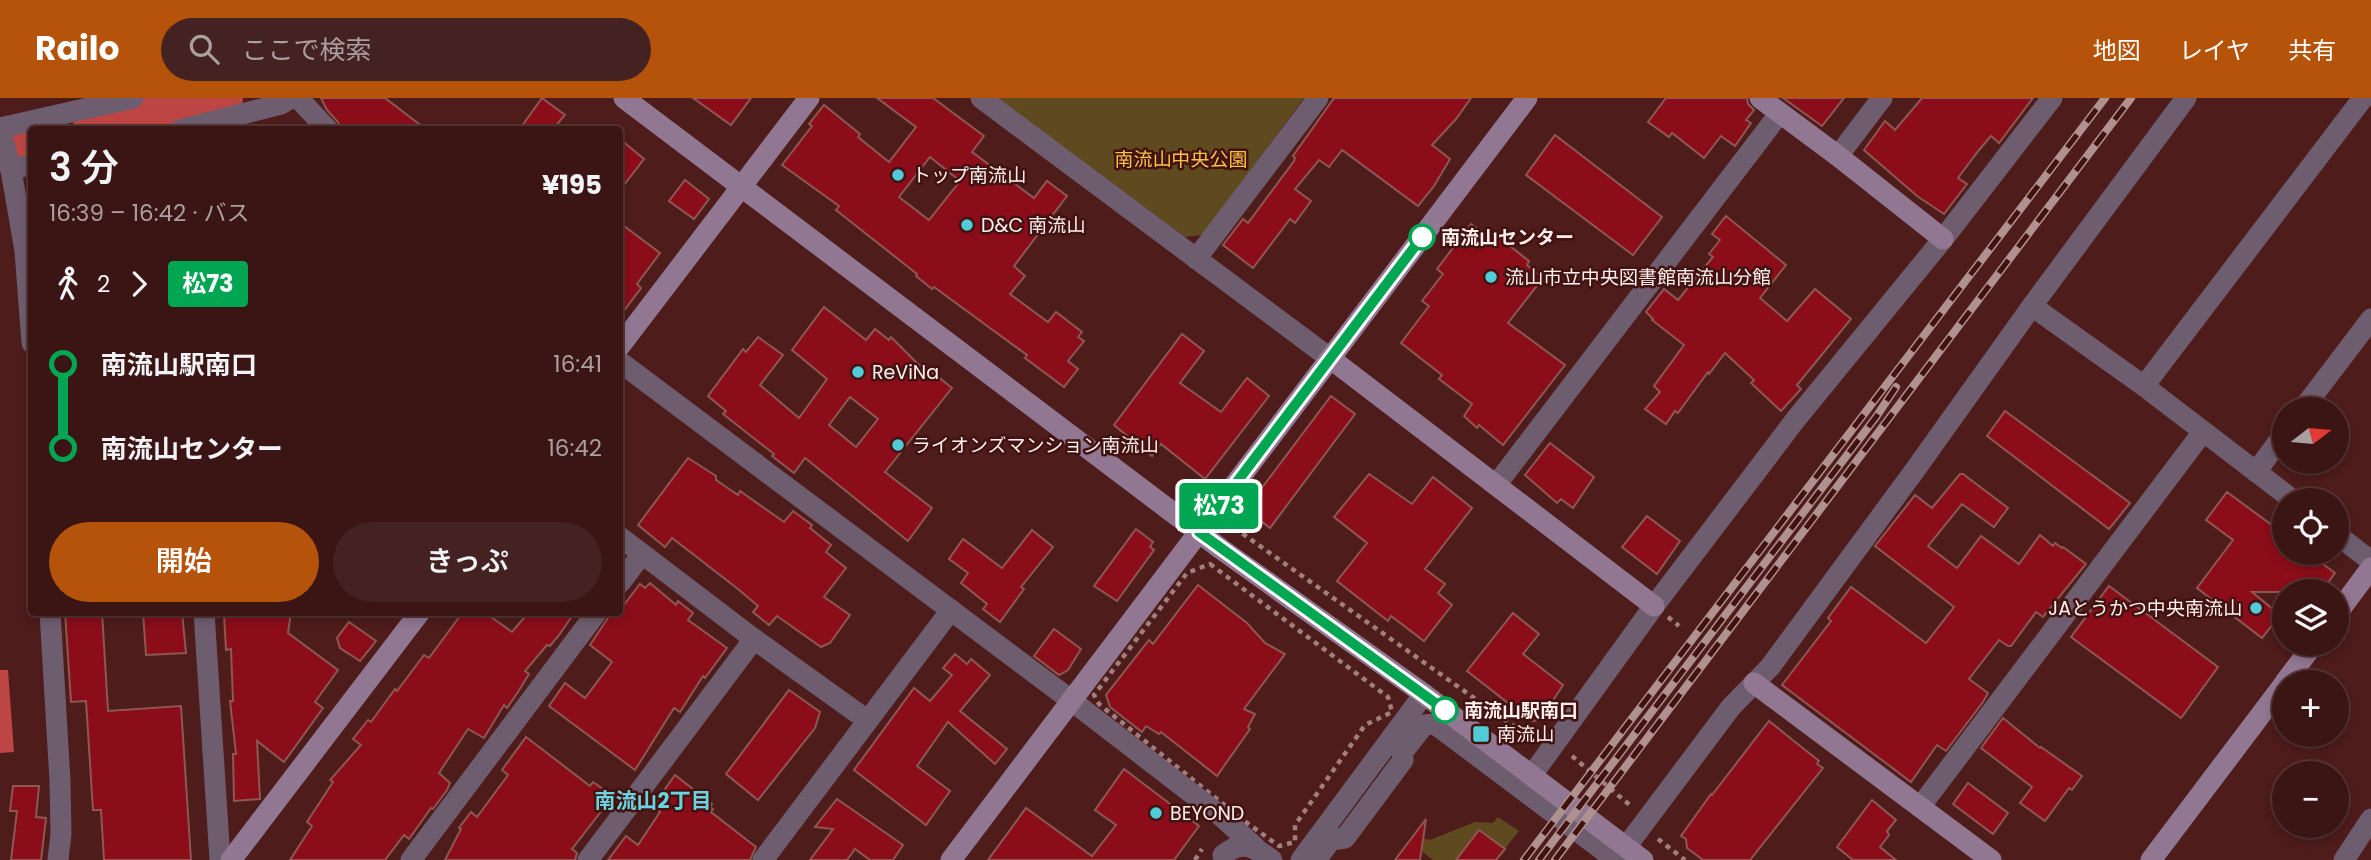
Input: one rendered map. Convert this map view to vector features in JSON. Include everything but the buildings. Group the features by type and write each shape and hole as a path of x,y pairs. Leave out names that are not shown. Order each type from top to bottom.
{"street":[{"path":"28,290 25,251 10,166 1,132 132,98"},
{"path":"196,126 281,104 290,98"},
{"path":"298,98 324,126"},
{"path":"624,98 1199,532 1532,775 1628,856"},
{"path":"623,342 809,98"},
{"path":"981,98 1331,359 1654,606"},
{"path":"1196,259 1318,98"},
{"path":"951,860 1527,98"},
{"path":"1760,98 1943,239"},
{"path":"1838,156 1882,98"},
{"path":"1532,775 1654,606 1796,419 1943,239 2052,98"},
{"path":"1628,856 1731,707 1779,656 2186,98"},
{"path":"2144,386 2363,98"},
{"path":"1496,485 1779,114"},
{"path":"10,166 28,164"},
{"path":"2032,306 2144,386 2277,488"},
{"path":"2312,397 2371,318"},
{"path":"623,364 1072,701 1221,816 1272,860"},
{"path":"1920,807 2202,433"},
{"path":"2256,472 2272,450"},
{"path":"623,539 754,639 867,720"},
{"path":"2349,544 2371,561"},
{"path":"623,579 642,554"},
{"path":"2349,598 2371,569"},
{"path":"763,860 951,610"},
{"path":"50,616 60,781 61,834 58,860"},
{"path":"204,616 220,860"},
{"path":"231,860 416,616"},
{"path":"411,860 594,616"},
{"path":"587,860 754,639"},
{"path":"2294,670 2305,656"},
{"path":"1754,683 1991,860"},
{"path":"1298,851 1424,694"},
{"path":"2151,860 2272,699"},
{"path":"1316,860 1331,840 1345,838 1403,760 1402,753 1424,725 1429,724 1435,724 1628,856"},
{"path":"1221,816 1226,841 1222,858"},
{"path":"2344,860 2371,820"},
{"path":"1222,858 1232,848 1255,847"}],"path":[{"path":"1236,512 1236,528 1529,737 1537,737"},
{"path":"1099,704 1094,695 1187,573 1210,564 1388,697 1392,712 1364,726 1294,825 1298,851"},
{"path":"1567,752 1635,810"},
{"path":"1654,835 1685,860"}],"green space":[{"name":"南流山中央公園","path":"998,98 1304,98 1202,235 1185,237"},
{"path":"1498,817 1519,831 1496,860 1433,860 1420,850 1421,838 1430,840 1475,822 1493,823"}],"shaded area":[{"path":"0,670 8,670 14,752 0,753"}],"waterway":[{"path":"108,126 223,98"},
{"path":"0,152 28,145"}],"railway":[{"path":"1524,860 2105,98"},
{"path":"1555,860 2131,98"},
{"path":"1539,860 1876,417 1896,387"}],"bus line":[{"name":"松73","path":"1422,237 1199,532 1445,710"}],"place":[{"name":"トップ南流山","path":"898,175"},
{"name":"D&C 南流山","path":"967,225"},
{"name":"南流山センター","path":"1422,237"},
{"name":"流山市立中央図書館南流山分館","path":"1491,277"},
{"name":"ReViNa","path":"858,372"},
{"name":"ライオンズマンション南流山","path":"898,445"},
{"name":"JAとうかつ中央南流山","path":"2256,608"},
{"name":"南流山駅南口","path":"1445,710"},
{"name":"南流山","path":"1481,734"},
{"name":"BEYOND","path":"1156,813"}],"district":[{"name":"南流山2丁目","path":"653,801"}]}
